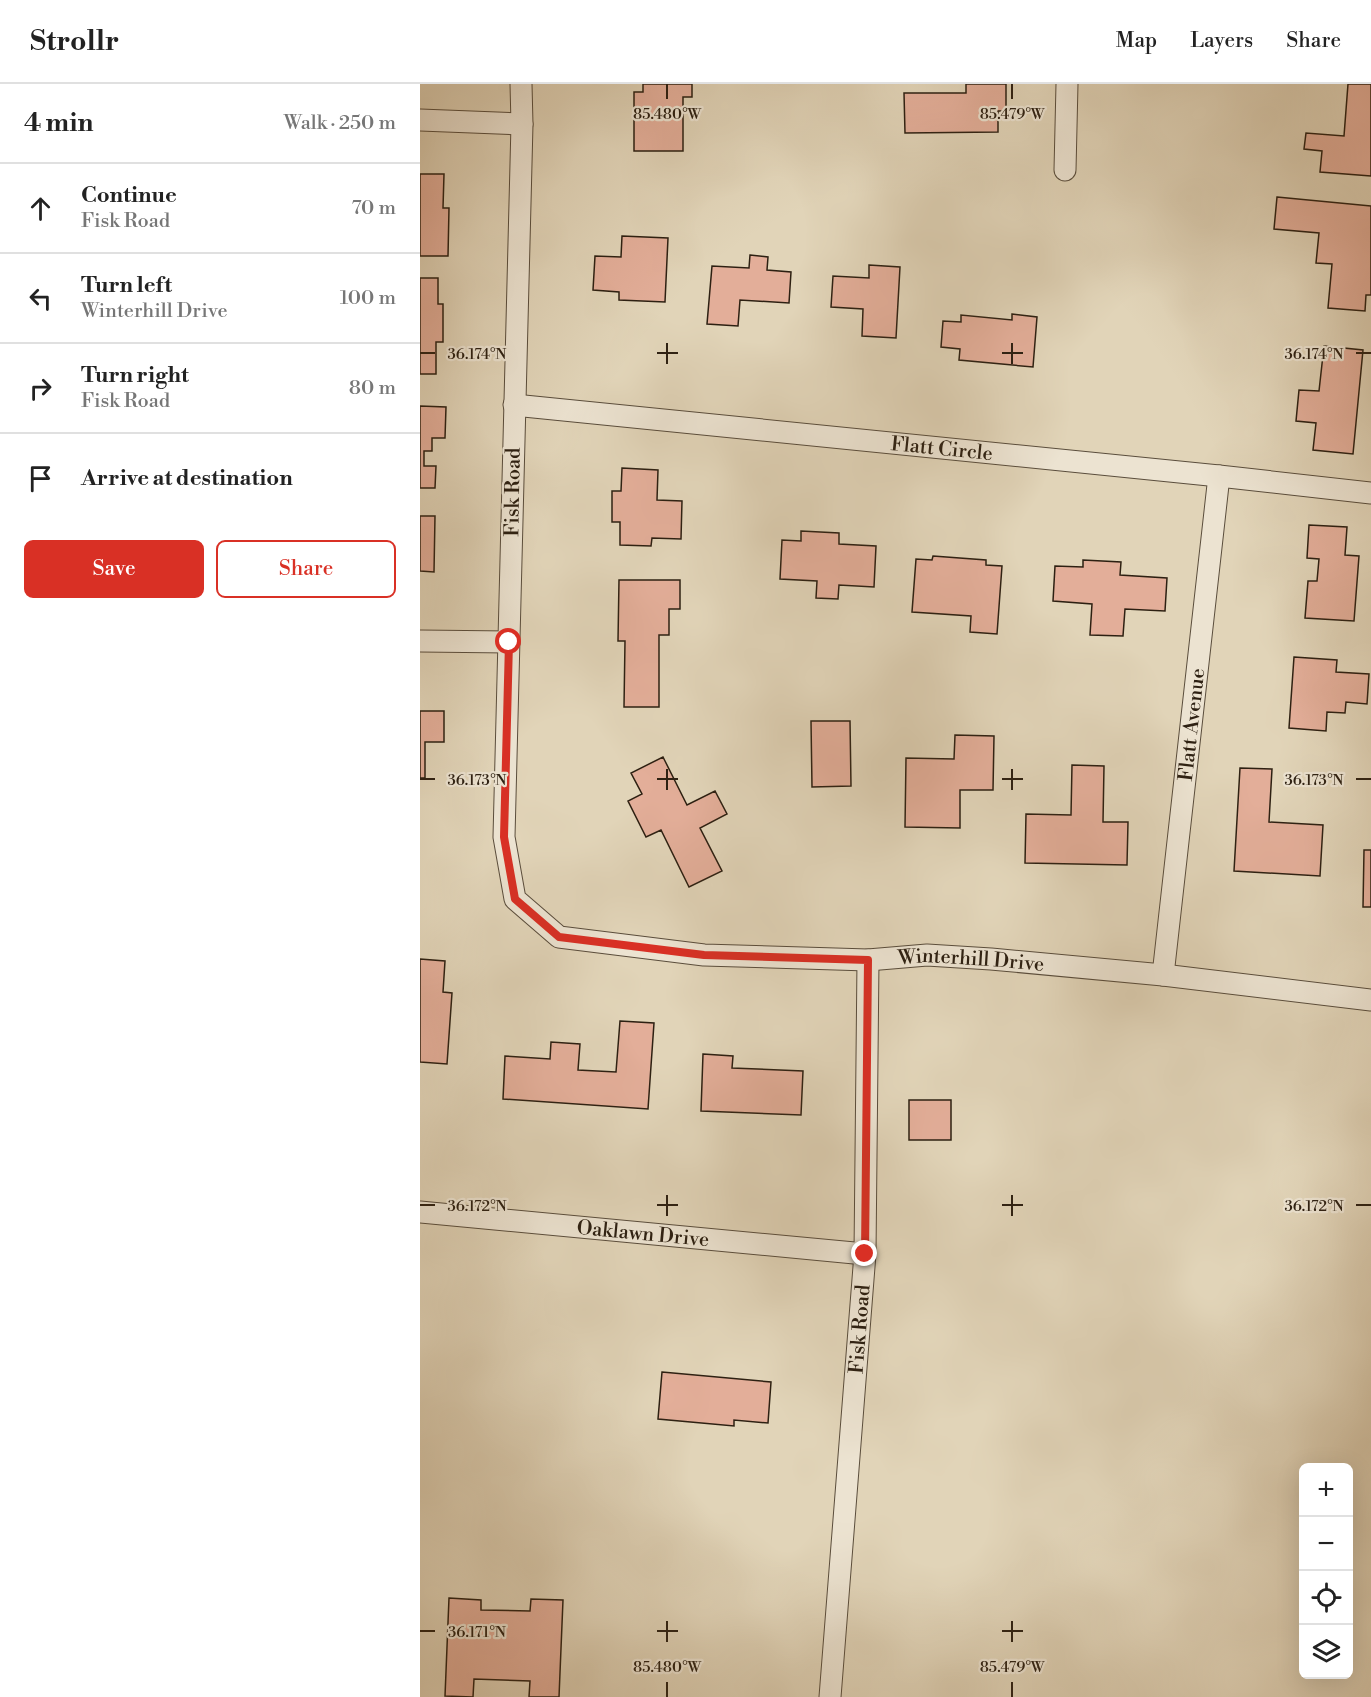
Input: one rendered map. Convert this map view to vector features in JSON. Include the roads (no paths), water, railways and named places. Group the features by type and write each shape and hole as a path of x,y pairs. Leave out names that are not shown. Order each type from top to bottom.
{"street":[{"name":"Fisk Road","path":"515,899 504,837 522,124 521,84"},
{"path":"1065,170 1067,84"},
{"path":"420,120 522,124"},
{"name":"Flatt Circle","path":"514,405 1371,493"},
{"name":"Flatt Avenue","path":"1163,975 1219,476"},
{"path":"420,641 509,642"},
{"name":"Winterhill Drive","path":"515,899 559,937 704,955 868,960 927,955 991,959 1163,975 1371,1000"},
{"name":"Fisk Road","path":"830,1697 865,1254 868,960"},
{"name":"Oaklawn Drive","path":"420,1212 865,1254"}]}
